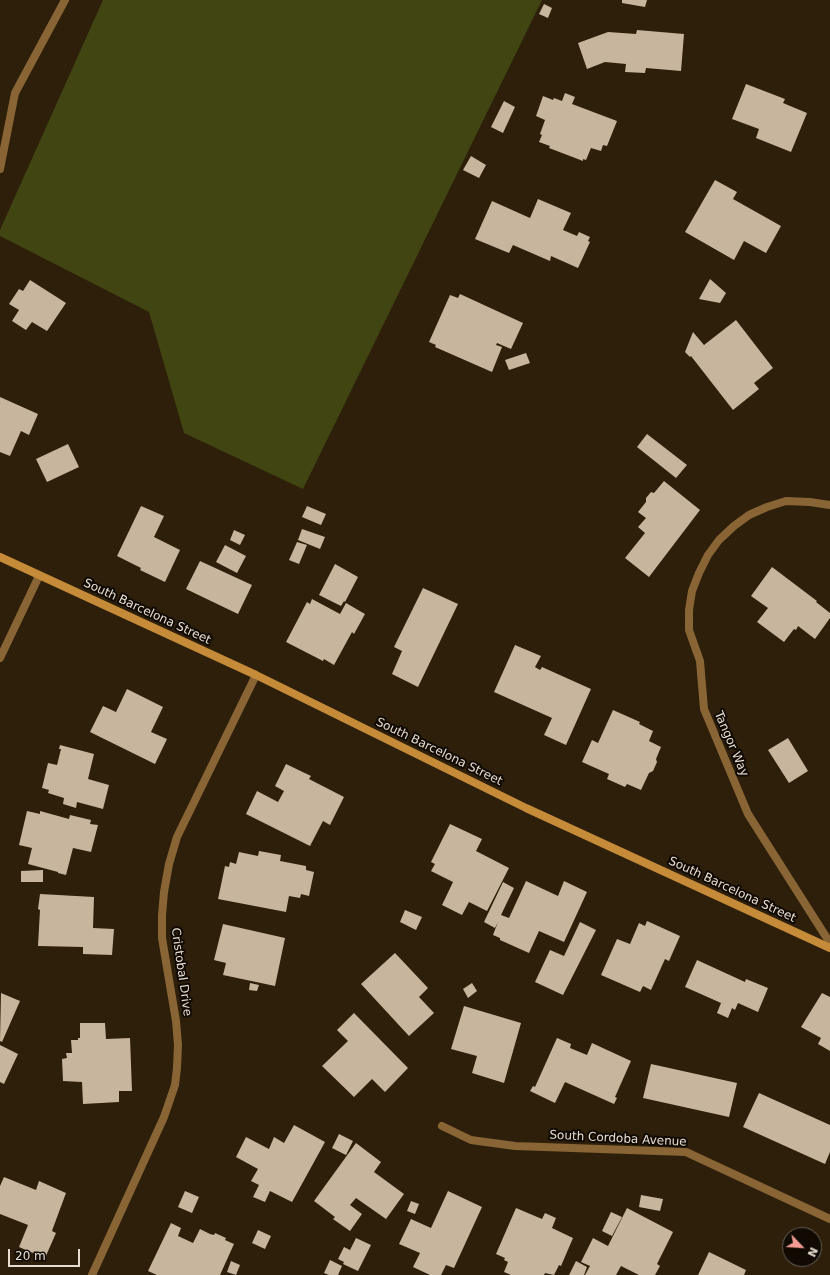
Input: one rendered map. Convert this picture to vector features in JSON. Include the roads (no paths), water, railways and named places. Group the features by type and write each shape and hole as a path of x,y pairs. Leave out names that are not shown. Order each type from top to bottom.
{"main road":[{"name":"South Barcelona Street","path":"0,557 256,675 526,808 830,948"}],"street":[{"path":"0,169 15,93 65,0"},
{"name":"Tangor Way","path":"830,505 786,501 755,512 734,526 708,555 692,591 689,610 689,630 700,661 704,709 748,814 830,943"},
{"path":"0,658 39,576"},
{"name":"Cristobal Drive","path":"92,1275 164,1117 174,1085 178,1044 176,1021 162,938 164,892 169,864 177,837 256,675"},
{"name":"South Cordoba Avenue","path":"442,1126 471,1140 515,1146 686,1152 830,1219"}]}
